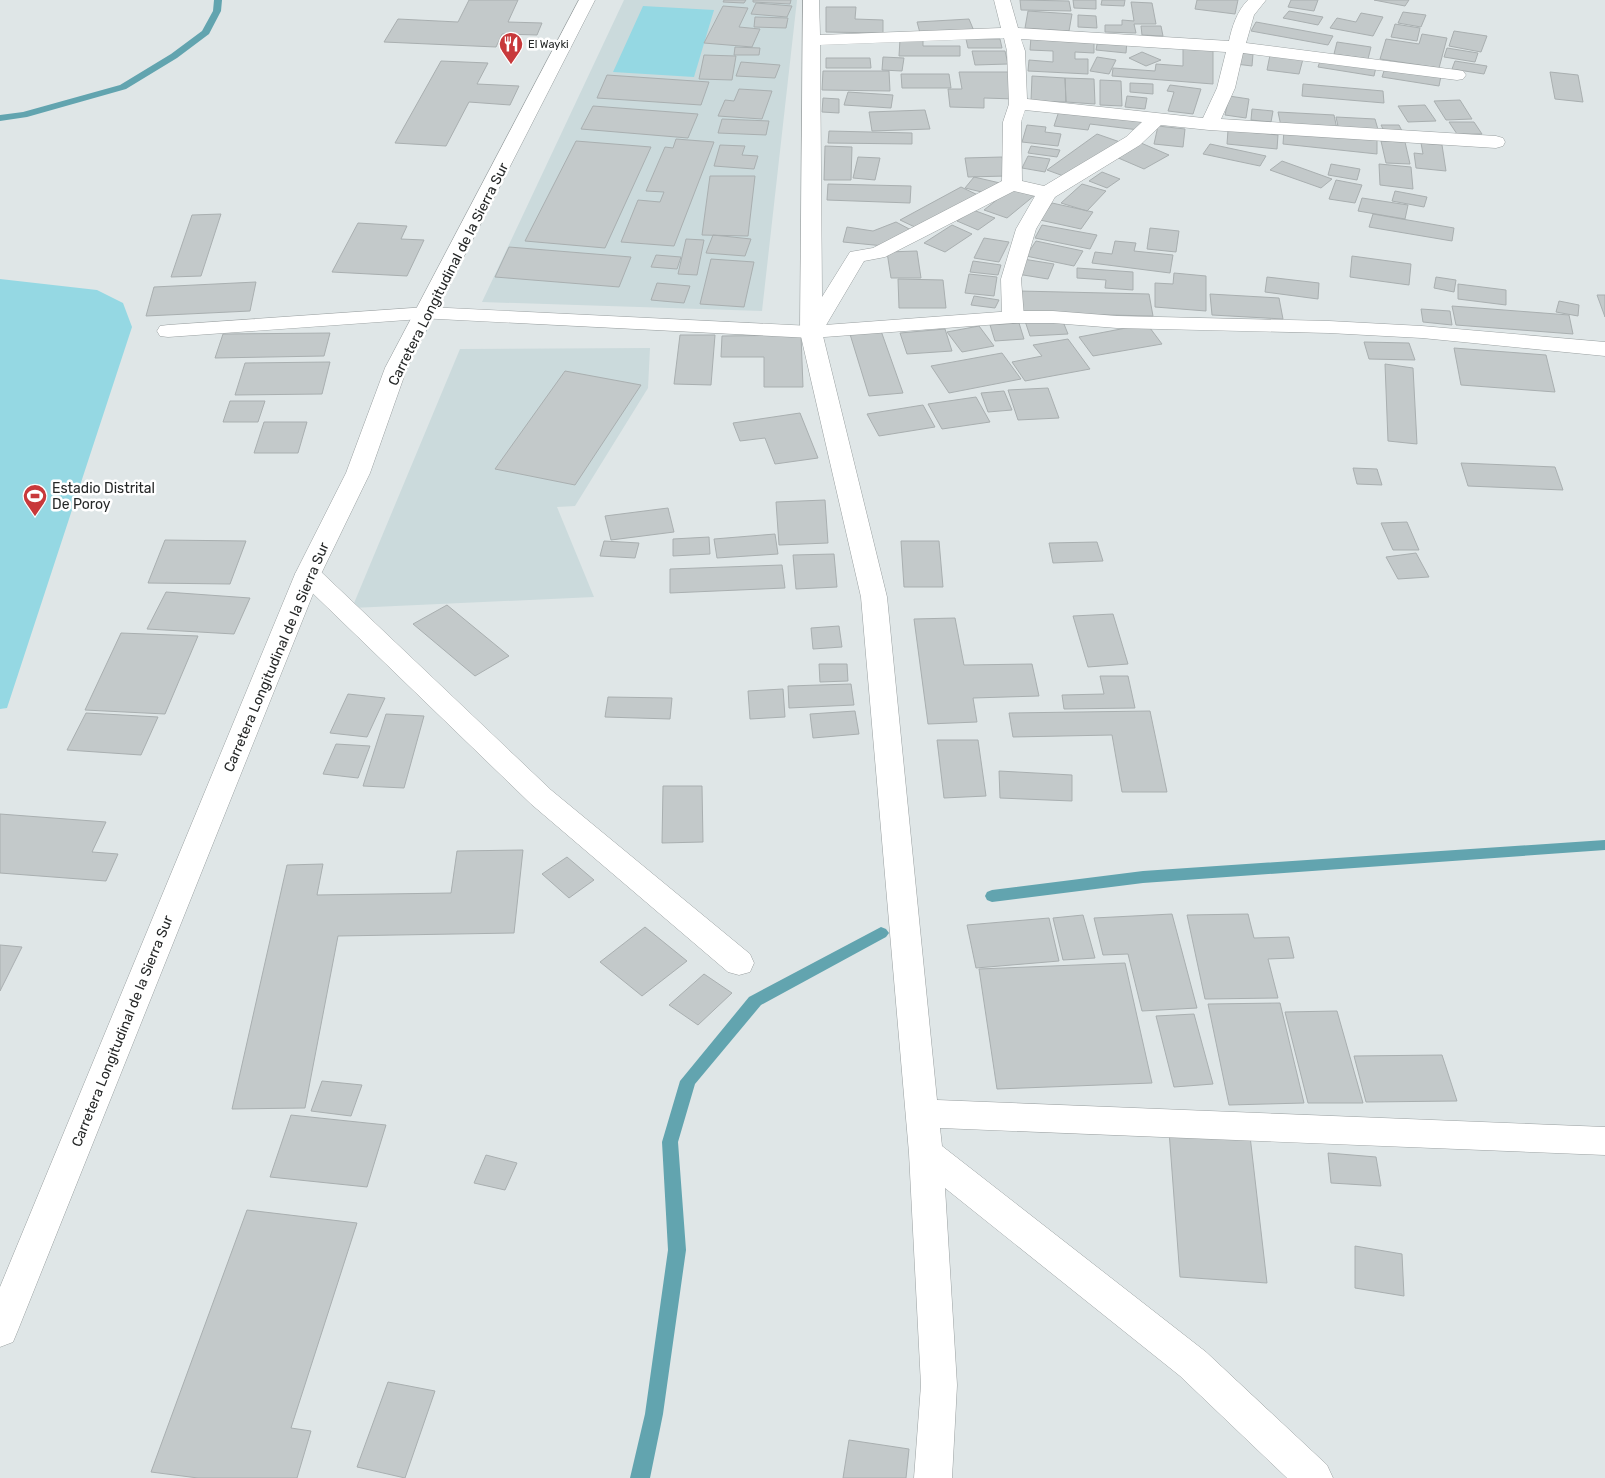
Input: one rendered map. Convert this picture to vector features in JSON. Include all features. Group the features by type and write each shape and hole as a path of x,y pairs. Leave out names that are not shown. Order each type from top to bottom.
{"main road":[{"name":"Carretera Longitudinal de la Sierra Sur","path":"0,1330 308,574 358,473 396,368 427,313 587,0"},
{"path":"811,0 811,332 874,597 926,1153 939,1385 933,1478"},
{"path":"1002,0 1016,51 1018,104 1012,122 1012,184"},
{"path":"1209,124 1228,83 1245,16 1258,0"},
{"path":"812,40 1011,33 1236,46 1458,75"},
{"path":"1018,104 1209,124 1496,142"},
{"path":"1013,317 1011,279 1026,229 1047,193 1133,141 1157,118"},
{"path":"811,332 857,256 878,253 1012,184 1047,193"},
{"path":"168,331 427,313 811,332 1013,317 1134,323 1348,328 1432,333 1605,349"},
{"path":"308,574 541,797 739,964"},
{"path":"922,1113 1605,1141"},
{"path":"926,1153 1193,1364 1314,1478"}],"shaded area":[{"path":"624,0 797,0 762,311 482,302"},
{"path":"643,6 714,10 694,77 613,72"},
{"name":"Estadio Distrital De Poroy","path":"0,279 97,290 123,303 132,327 7,708 0,709"},
{"path":"650,348 648,388 575,506 557,507 594,597 352,608 460,349"}],"building":[{"path":"469,0 518,0 508,22 542,23 537,35 502,34 496,47 384,42 398,19 458,22"},
{"path":"724,0 746,0 744,3 723,2"},
{"path":"753,0 791,0 790,4 753,2"},
{"path":"1020,0 1069,1 1071,11 1021,10"},
{"path":"1073,0 1096,0 1096,9 1074,8"},
{"path":"1102,0 1125,0 1124,6 1101,5"},
{"path":"1197,0 1238,0 1235,14 1195,9"},
{"path":"1291,0 1318,0 1314,11 1288,7"},
{"path":"1374,0 1409,0 1405,6"},
{"path":"1131,2 1152,3 1156,24 1134,24 1136,33 1105,32 1105,25 1122,25 1122,20 1134,21"},
{"path":"756,3 792,6 787,17 751,14"},
{"path":"723,6 748,8 739,27 760,29 752,47 704,43"},
{"path":"826,7 856,7 855,19 883,20 883,33 826,32"},
{"path":"1028,11 1072,14 1069,31 1025,28"},
{"path":"1289,11 1323,17 1318,25 1283,18"},
{"path":"1403,12 1426,15 1421,27 1398,23"},
{"path":"1361,13 1383,17 1373,36 1330,28 1337,18 1356,22"},
{"path":"1078,15 1096,16 1097,28 1078,27"},
{"path":"755,17 788,18 786,28 754,27"},
{"path":"969,19 974,31 920,33 917,22"},
{"path":"1256,22 1333,36 1328,45 1251,31"},
{"path":"1395,24 1420,28 1417,41 1391,37"},
{"path":"1141,26 1161,26 1163,36 1142,35"},
{"path":"1454,31 1487,36 1481,52 1449,46"},
{"path":"1422,34 1447,38 1439,68 1380,59 1386,39 1419,44"},
{"path":"1031,37 1094,40 1094,53 1075,52 1075,59 1088,59 1088,74 1028,71 1029,60 1053,62 1053,51 1030,50"},
{"path":"900,39 923,40 923,46 960,46 960,56 899,56"},
{"path":"966,39 1000,39 1002,48 968,48"},
{"path":"1098,39 1127,41 1126,53 1096,50"},
{"path":"1337,42 1371,47 1368,59 1334,54"},
{"path":"1183,46 1213,48 1213,84 1112,76 1113,68 1155,71 1156,64 1183,66"},
{"path":"735,47 760,48 759,55 734,55"},
{"path":"1447,48 1478,53 1475,62 1444,57"},
{"path":"972,51 1005,51 1008,64 975,65"},
{"path":"1142,52 1161,60 1146,66 1129,58"},
{"path":"1238,53 1253,54 1252,66 1236,64"},
{"path":"704,55 736,56 732,80 699,79"},
{"path":"1270,55 1303,59 1299,74 1267,70"},
{"path":"883,57 904,58 902,71 882,70"},
{"path":"1097,57 1116,60 1109,74 1090,71"},
{"path":"826,58 870,58 871,68 826,68"},
{"path":"1321,58 1376,67 1374,76 1318,67"},
{"path":"441,61 488,63 477,84 519,86 510,105 469,102 446,146 395,143"},
{"path":"1455,61 1487,66 1484,74 1452,69"},
{"path":"741,62 780,65 775,78 736,76"},
{"path":"1385,68 1441,76 1439,86 1382,77"},
{"path":"823,71 889,71 890,91 822,90"},
{"path":"959,72 1011,72 1015,99 984,98 984,108 950,107 948,89 962,89"},
{"path":"1550,72 1578,75 1583,102 1555,99"},
{"path":"901,74 949,74 951,88 902,88"},
{"path":"607,75 709,82 701,105 597,98"},
{"path":"1032,76 1065,78 1066,102 1031,101"},
{"path":"1065,78 1094,79 1095,104 1066,102"},
{"path":"1100,80 1121,81 1122,106 1100,105"},
{"path":"1130,83 1153,84 1153,94 1130,92"},
{"path":"1303,84 1383,91 1384,103 1302,96"},
{"path":"1170,85 1201,89 1193,114 1168,111 1174,92 1167,91"},
{"path":"739,89 772,91 762,119 718,116 725,100 734,101"},
{"path":"848,92 893,95 891,108 844,105"},
{"path":"1127,96 1147,98 1145,109 1125,107"},
{"path":"1229,96 1249,99 1246,118 1225,115"},
{"path":"823,98 839,99 839,113 822,112"},
{"path":"1460,100 1472,119 1446,120 1434,101"},
{"path":"1425,105 1436,121 1408,122 1398,106"},
{"path":"593,106 698,114 688,138 581,129"},
{"path":"1252,109 1273,111 1271,122 1251,120"},
{"path":"925,110 930,129 872,131 869,112"},
{"path":"1059,111 1142,122 1139,130 1090,124 1088,130 1054,126"},
{"path":"1278,112 1334,115 1337,129 1281,126"},
{"path":"1336,117 1375,119 1379,133 1339,131"},
{"path":"722,119 769,121 766,135 718,133"},
{"path":"1449,122 1474,122 1482,134 1457,134"},
{"path":"1027,125 1046,127 1045,132 1061,134 1058,146 1022,142"},
{"path":"1381,125 1399,125 1404,135 1386,135"},
{"path":"1158,126 1185,129 1183,147 1154,144"},
{"path":"1228,130 1278,135 1277,149 1227,144"},
{"path":"1284,130 1377,140 1377,154 1283,144"},
{"path":"829,131 912,133 912,144 828,143"},
{"path":"1097,134 1120,142 1069,178 1047,170"},
{"path":"676,139 714,142 674,246 621,242 638,200 660,202 664,192 646,191 665,147 673,148"},
{"path":"576,141 651,147 605,248 525,241"},
{"path":"1381,141 1405,142 1410,164 1386,163"},
{"path":"1141,143 1169,155 1144,169 1116,157"},
{"path":"1421,143 1442,145 1446,171 1416,168 1414,153 1423,154"},
{"path":"1210,144 1266,156 1260,166 1203,154"},
{"path":"720,145 745,146 742,155 758,156 754,169 714,166"},
{"path":"825,146 852,147 851,180 824,180"},
{"path":"1031,146 1060,150 1057,157 1028,153"},
{"path":"1028,156 1050,159 1045,172 1022,168"},
{"path":"858,157 880,158 875,180 853,178"},
{"path":"1002,157 1006,176 968,177 965,158"},
{"path":"1282,161 1332,179 1321,188 1270,170"},
{"path":"1331,164 1360,169 1357,180 1328,175"},
{"path":"1379,164 1411,167 1413,189 1380,185"},
{"path":"1102,172 1120,179 1107,188 1089,181"},
{"path":"710,176 755,176 748,236 702,235"},
{"path":"974,177 1000,183 990,194 965,188"},
{"path":"1336,180 1362,185 1355,203 1329,199"},
{"path":"828,184 911,186 910,203 827,200"},
{"path":"1082,184 1106,191 1087,211 1061,203"},
{"path":"961,187 980,196 919,229 900,220"},
{"path":"1013,187 1035,195 1007,218 984,210"},
{"path":"1395,191 1427,197 1424,207 1392,201"},
{"path":"1362,198 1408,205 1405,219 1358,211"},
{"path":"1052,203 1093,212 1081,229 1040,220"},
{"path":"973,210 995,218 978,230 957,221"},
{"path":"221,214 201,276 171,277 192,215"},
{"path":"1373,214 1454,228 1452,241 1369,227"},
{"path":"896,222 913,231 884,246 843,242 847,227 873,231"},
{"path":"358,223 407,226 401,239 424,240 407,276 332,272"},
{"path":"952,225 972,234 945,252 924,243"},
{"path":"1042,225 1097,235 1090,249 1035,238"},
{"path":"1150,228 1179,231 1176,252 1147,249"},
{"path":"713,235 751,239 745,256 706,253"},
{"path":"984,238 1009,242 999,262 974,258"},
{"path":"686,239 704,240 697,275 678,274"},
{"path":"1036,241 1083,251 1074,266 1026,256"},
{"path":"1115,241 1136,243 1134,251 1173,255 1170,273 1092,263 1095,252 1112,254"},
{"path":"509,247 631,257 619,287 495,277"},
{"path":"917,251 921,278 891,278 887,252"},
{"path":"656,255 681,257 677,269 651,267"},
{"path":"1352,256 1411,264 1409,285 1350,277"},
{"path":"711,259 754,262 744,307 700,304"},
{"path":"1023,259 1054,264 1048,279 1017,274"},
{"path":"973,261 1001,265 998,275 970,272"},
{"path":"1077,268 1133,272 1133,290 1105,288 1106,280 1077,278"},
{"path":"1174,273 1206,276 1206,311 1155,307 1155,283 1173,284"},
{"path":"969,274 997,277 994,296 965,293"},
{"path":"1267,277 1319,283 1318,299 1265,292"},
{"path":"1436,277 1456,280 1454,292 1434,288"},
{"path":"898,279 943,280 946,308 899,308"},
{"path":"256,282 250,311 146,316 154,287"},
{"path":"657,283 690,286 684,303 651,300"},
{"path":"1458,284 1506,290 1506,305 1458,299"},
{"path":"1019,291 1149,294 1153,316 1020,313"},
{"path":"1210,294 1279,298 1283,319 1212,315"},
{"path":"1597,295 1605,295 1605,317"},
{"path":"974,296 999,300 995,308 971,305"},
{"path":"1559,301 1579,305 1578,316 1556,312"},
{"path":"1452,306 1569,315 1573,334 1456,325"},
{"path":"1421,309 1450,311 1452,325 1423,322"},
{"path":"1062,319 1068,334 1030,336 1025,321"},
{"path":"1019,323 1024,339 995,341 990,325"},
{"path":"1147,324 1162,344 1093,356 1079,337"},
{"path":"979,326 994,346 962,352 947,332"},
{"path":"880,328 903,393 869,396 849,331"},
{"path":"945,329 952,351 907,354 900,333"},
{"path":"330,333 324,356 215,358 223,334"},
{"path":"680,335 715,335 711,385 674,384"},
{"path":"801,335 803,387 764,387 764,357 721,357 722,336"},
{"path":"1068,339 1090,369 1025,381 1012,362 1042,356 1033,345"},
{"path":"1364,342 1409,343 1415,360 1369,359"},
{"path":"1454,348 1546,355 1555,392 1461,385"},
{"path":"1002,353 1021,379 949,393 931,366"},
{"path":"330,362 322,394 235,395 245,363"},
{"path":"1385,364 1413,368 1417,444 1388,441"},
{"path":"565,371 641,385 575,485 495,469"},
{"path":"1048,388 1059,418 1018,420 1008,390"},
{"path":"1004,391 1012,410 988,412 981,393"},
{"path":"976,397 990,422 942,429 928,404"},
{"path":"230,401 265,401 258,422 223,422"},
{"path":"923,405 935,427 879,436 867,414"},
{"path":"800,413 818,458 775,464 765,438 740,441 733,423"},
{"path":"264,422 307,422 298,453 254,453"},
{"path":"1461,463 1555,467 1563,490 1468,486"},
{"path":"1353,468 1377,469 1382,485 1357,484"},
{"path":"825,500 828,543 779,545 776,502"},
{"path":"668,508 674,532 611,540 605,516"},
{"path":"1407,522 1419,550 1393,550 1381,523"},
{"path":"775,534 778,554 717,558 714,539"},
{"path":"709,537 710,554 673,556 673,539"},
{"path":"165,540 246,541 230,584 148,583"},
{"path":"604,541 639,543 635,558 600,556"},
{"path":"901,541 939,541 943,587 904,587"},
{"path":"1097,542 1103,561 1053,563 1049,543"},
{"path":"1416,553 1429,577 1398,579 1386,557"},
{"path":"834,554 837,587 796,589 793,555"},
{"path":"782,565 785,588 670,593 670,569"},
{"path":"166,592 250,598 234,634 147,629"},
{"path":"447,605 509,656 475,676 413,624"},
{"path":"1113,614 1128,664 1088,667 1073,616"},
{"path":"955,618 964,665 1032,664 1039,696 973,698 977,722 928,724 914,619"},
{"path":"839,626 842,647 813,649 811,628"},
{"path":"121,633 198,636 165,714 85,710"},
{"path":"819,664 847,664 848,681 820,682"},
{"path":"1100,676 1128,676 1135,708 1064,709 1062,695 1104,694"},
{"path":"851,684 854,705 789,708 788,686"},
{"path":"783,689 785,717 750,719 748,691"},
{"path":"348,694 385,698 367,737 330,733"},
{"path":"608,697 672,698 670,719 605,717"},
{"path":"855,711 859,734 813,738 810,714"},
{"path":"1150,711 1167,792 1122,792 1112,735 1013,737 1009,713"},
{"path":"86,713 158,717 141,755 67,750"},
{"path":"386,714 424,716 404,788 363,786"},
{"path":"937,740 978,740 986,796 944,798"},
{"path":"336,744 370,746 358,778 323,774"},
{"path":"999,771 1072,775 1072,801 1000,798"},
{"path":"663,786 702,786 703,842 662,843"},
{"path":"0,814 106,822 92,852 118,854 106,881 0,873"},
{"path":"523,850 514,933 338,936 305,1108 232,1109 287,865 323,864 317,895 451,893 457,851"},
{"path":"567,857 594,880 569,898 542,874"},
{"path":"1172,914 1197,1008 1142,1011 1128,954 1103,955 1094,918"},
{"path":"1248,914 1254,938 1289,937 1294,958 1268,959 1278,998 1205,999 1187,915"},
{"path":"1083,915 1095,958 1063,960 1053,918"},
{"path":"1049,918 1059,961 976,968 967,925"},
{"path":"645,927 687,961 642,996 600,962"},
{"path":"0,945 22,947 0,991"},
{"path":"1125,963 1152,1083 997,1089 979,969"},
{"path":"704,974 732,993 698,1025 669,1005"},
{"path":"1280,1003 1304,1103 1229,1105 1208,1004"},
{"path":"1337,1011 1363,1103 1308,1103 1285,1012"},
{"path":"1194,1014 1213,1084 1174,1087 1156,1016"},
{"path":"1442,1055 1457,1101 1366,1102 1354,1056"},
{"path":"322,1081 362,1085 351,1116 311,1111"},
{"path":"291,1115 386,1125 367,1187 270,1177"},
{"path":"1169,1131 1250,1136 1267,1283 1180,1277"},
{"path":"1328,1153 1376,1157 1381,1186 1331,1183"},
{"path":"486,1155 517,1163 505,1190 474,1183"},
{"path":"247,1210 357,1223 291,1428 311,1431 297,1478 198,1478 151,1472"},
{"path":"1355,1246 1402,1254 1404,1296 1355,1288"},
{"path":"388,1382 435,1391 405,1478 357,1467"},
{"path":"849,1440 909,1449 906,1478 843,1478"}],"waterway":[{"path":"0,118 24,115 123,87 174,56 206,32 217,11 218,0"},
{"path":"992,896 1143,877 1605,845"},
{"path":"640,1478 654,1414 677,1250 670,1142 688,1081 755,1001 881,933"}],"place":[{"name":"El Wayki","path":"511,65"},
{"name":"Estadio Distrital De Poroy","path":"35,517"}]}
